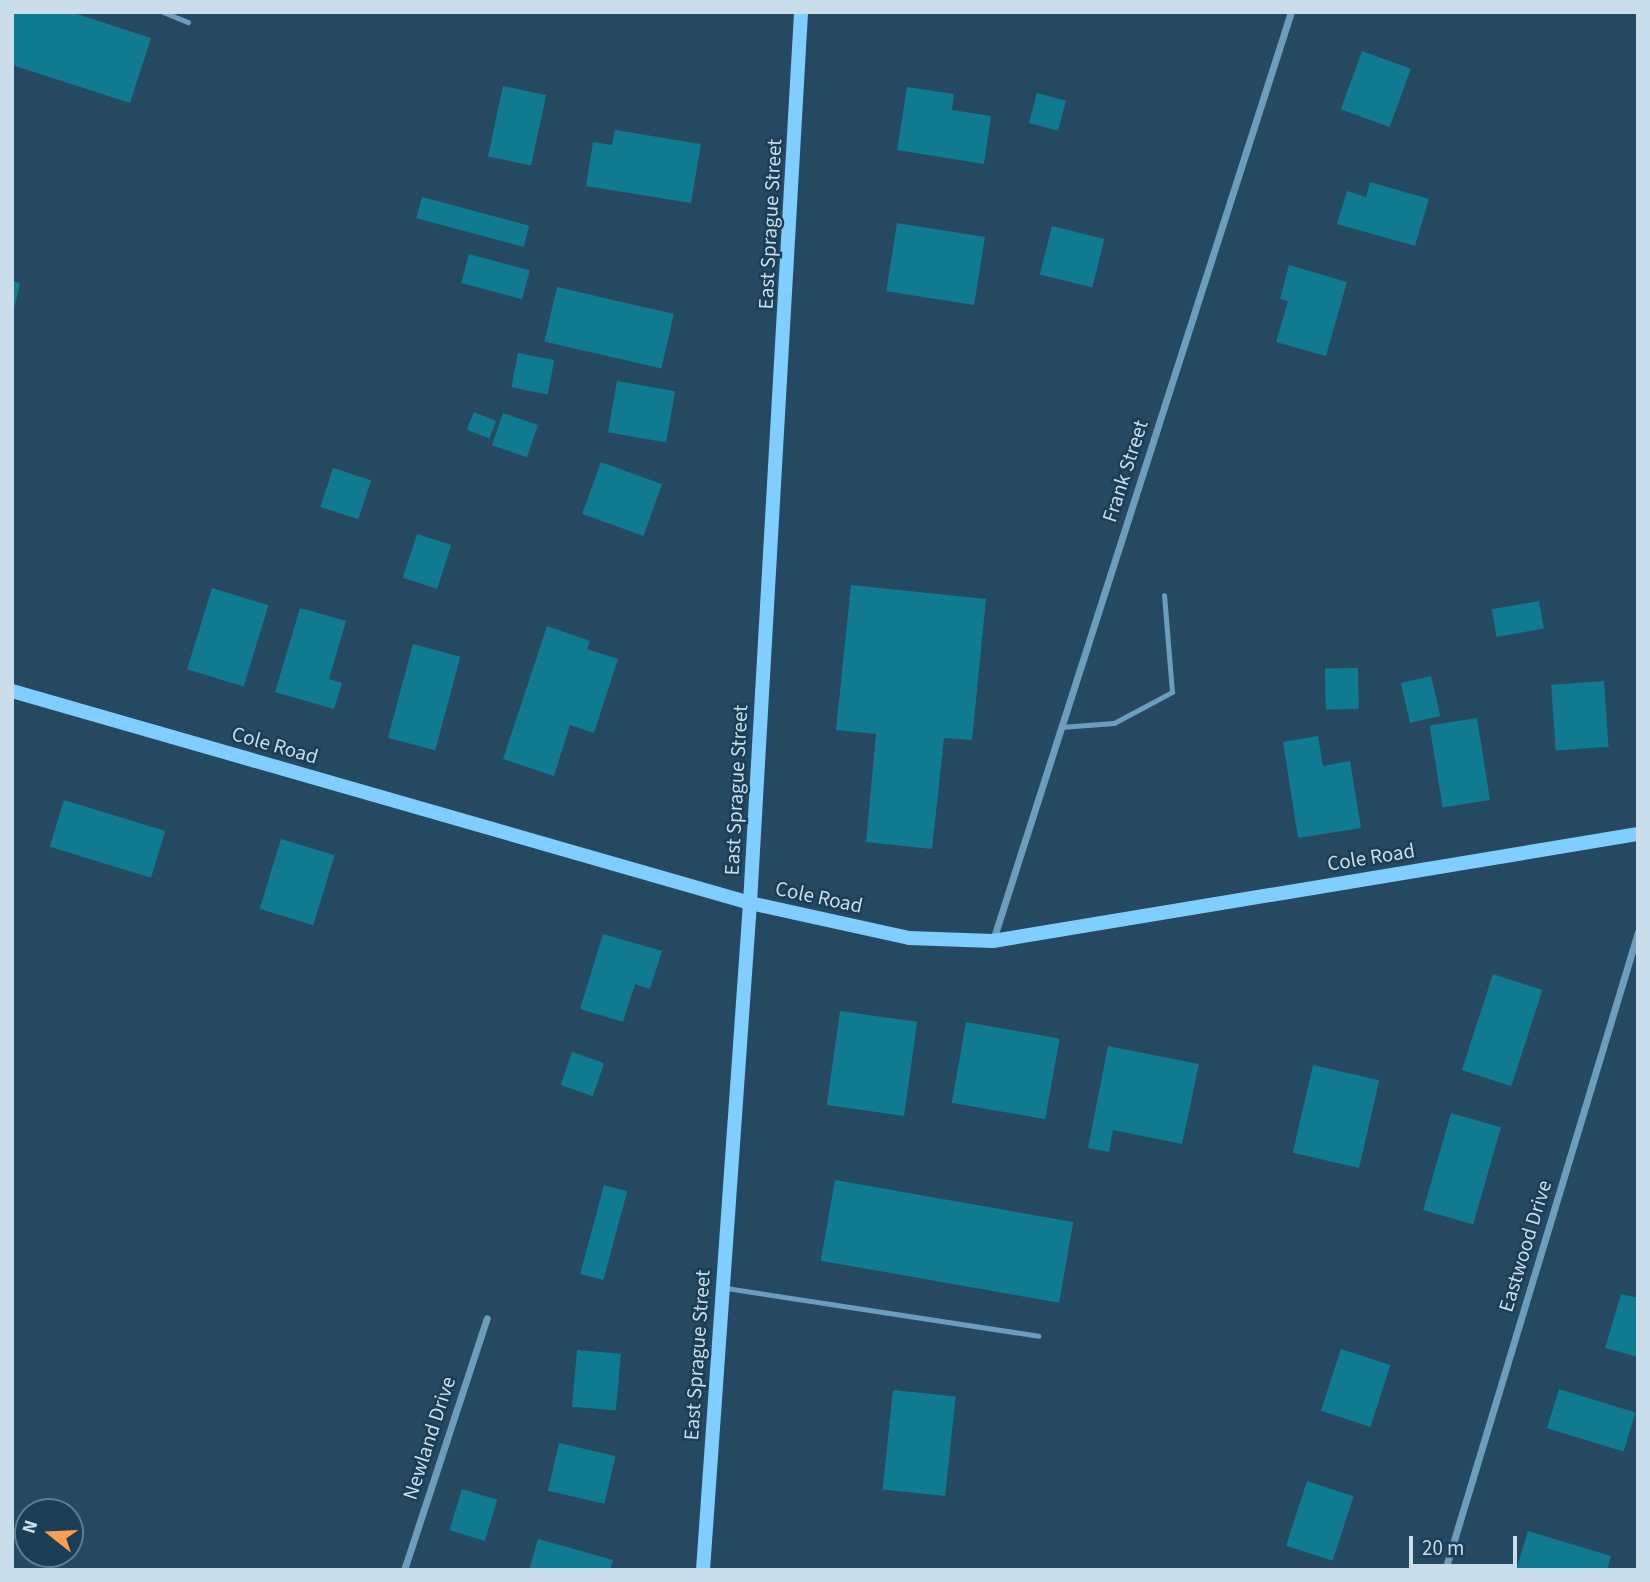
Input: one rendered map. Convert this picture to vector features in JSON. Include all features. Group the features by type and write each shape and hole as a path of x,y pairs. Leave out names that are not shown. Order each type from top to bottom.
{"street":[{"name":"East Sprague Street","path":"703,1570 750,903 801,12"},
{"name":"Frank Street","path":"993,941 1291,12"},
{"name":"Cole Road","path":"12,691 750,903 909,938 993,941 1638,834"},
{"name":"Eastwood Drive","path":"1445,1570 1638,932"},
{"name":"Newland Drive","path":"404,1570 487,1318"}],"lane":[{"path":"163,12 188,22"},
{"path":"1061,727 1114,723 1172,692 1164,595"},
{"path":"723,1287 1038,1336"}],"building":[{"path":"12,12 71,12 151,38 130,103 12,65"},
{"path":"1362,51 1411,69 1390,127 1341,109"},
{"path":"503,86 546,95 531,166 488,156"},
{"path":"907,87 954,94 952,110 991,116 984,164 897,150"},
{"path":"1037,93 1066,101 1058,131 1029,123"},
{"path":"615,130 701,144 691,203 586,186 593,142 612,145"},
{"path":"1370,182 1429,199 1415,246 1337,224 1347,191 1366,197"},
{"path":"422,197 529,226 524,247 416,218"},
{"path":"897,223 985,237 974,305 886,291"},
{"path":"1052,226 1104,239 1092,288 1040,275"},
{"path":"469,254 530,270 522,299 461,283"},
{"path":"1289,265 1347,282 1326,356 1276,342 1288,301 1280,299"},
{"path":"12,281 20,283 13,313 12,313"},
{"path":"557,287 674,314 661,369 544,342"},
{"path":"518,353 554,360 548,394 511,387"},
{"path":"617,381 675,391 666,442 608,432"},
{"path":"474,412 496,421 489,439 467,430"},
{"path":"503,413 538,425 527,457 492,445"},
{"path":"601,462 662,484 643,536 582,514"},
{"path":"333,468 371,480 358,519 320,507"},
{"path":"417,534 451,545 437,589 403,578"},
{"path":"851,585 986,599 972,740 944,738 932,849 866,842 876,734 836,730"},
{"path":"212,588 268,605 244,687 187,669"},
{"path":"1539,601 1544,629 1497,637 1492,609"},
{"path":"300,608 346,621 329,679 342,683 334,709 275,692"},
{"path":"547,626 590,641 587,649 618,659 594,733 570,725 554,776 503,759"},
{"path":"413,644 460,657 435,750 388,738"},
{"path":"1358,668 1359,709 1326,710 1325,669"},
{"path":"1431,676 1440,716 1410,723 1401,683"},
{"path":"1604,681 1609,747 1556,751 1551,685"},
{"path":"1477,718 1490,800 1443,807 1430,726"},
{"path":"1318,736 1323,766 1350,761 1361,828 1298,838 1283,742"},
{"path":"64,800 165,831 151,878 50,847"},
{"path":"281,839 335,855 313,925 260,909"},
{"path":"603,934 662,951 650,989 635,984 623,1022 580,1009"},
{"path":"1493,974 1542,990 1511,1086 1462,1070"},
{"path":"840,1011 917,1022 904,1116 827,1105"},
{"path":"966,1022 1060,1038 1045,1119 952,1103"},
{"path":"1108,1046 1199,1064 1182,1144 1113,1130 1109,1152 1088,1148"},
{"path":"572,1052 604,1063 593,1096 561,1085"},
{"path":"1313,1065 1379,1080 1359,1168 1293,1153"},
{"path":"1451,1113 1501,1127 1473,1224 1423,1210"},
{"path":"835,1180 1073,1222 1059,1303 821,1261"},
{"path":"604,1185 627,1191 603,1280 580,1274"},
{"path":"1621,1294 1638,1298 1638,1357 1605,1348"},
{"path":"1341,1349 1390,1365 1370,1427 1321,1411"},
{"path":"577,1350 621,1354 616,1411 572,1407"},
{"path":"1559,1389 1636,1412 1624,1452 1547,1428"},
{"path":"893,1390 956,1397 945,1496 883,1489"},
{"path":"559,1443 616,1456 604,1504 548,1491"},
{"path":"1307,1481 1354,1496 1333,1561 1286,1546"},
{"path":"462,1489 497,1500 485,1541 449,1530"},
{"path":"1528,1531 1611,1556 1607,1570 1516,1570"},
{"path":"538,1539 613,1560 610,1570 529,1570"}]}
